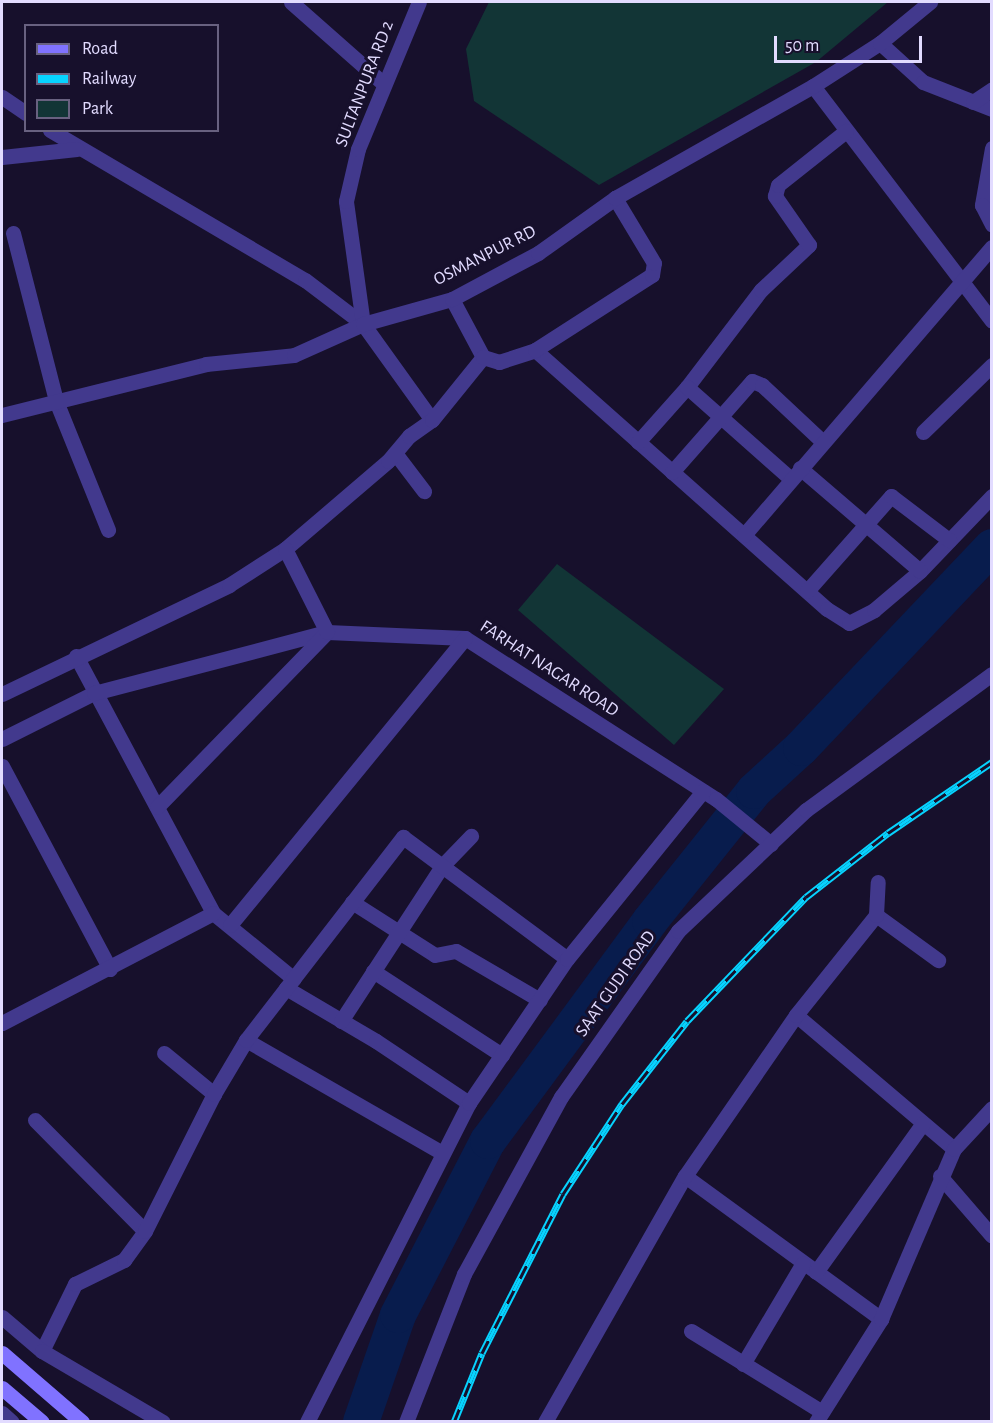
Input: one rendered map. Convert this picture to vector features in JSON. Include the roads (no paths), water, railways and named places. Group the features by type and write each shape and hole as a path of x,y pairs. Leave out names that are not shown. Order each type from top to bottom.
{"main road":[{"path":"2,1353 82,1422"},
{"path":"2,1388 42,1422"}],"street":[{"path":"291,2 384,84"},
{"name":"SULTANPURA RD 2","path":"363,324 346,201 358,149 418,2"},
{"name":"OSMANPUR RD","path":"2,415 206,364 294,355 363,324 452,299 538,254 615,198 813,86 880,43 930,2"},
{"path":"880,43 923,82 992,109"},
{"path":"813,86 960,284 992,321"},
{"path":"973,102 992,89"},
{"path":"2,97 24,112"},
{"path":"638,442 687,387 761,290 809,245 775,196 778,185 846,131"},
{"path":"53,132 77,149 305,280 363,324 432,420"},
{"path":"992,148 982,205 992,225"},
{"path":"2,157 77,149"},
{"path":"452,299 483,357 499,362 535,350 652,275 654,263 615,198"},
{"path":"13,233 56,401 108,530"},
{"path":"744,535 992,247"},
{"path":"535,350 807,591 849,623 874,610 920,571 992,496"},
{"path":"2,694 76,656 139,630 229,585 285,549 395,453 409,436 432,420 483,357"},
{"path":"923,432 992,364"},
{"path":"672,472 748,383 756,381 823,442"},
{"path":"687,387 719,417 865,523 920,571"},
{"path":"395,453 424,491"},
{"path":"807,591 891,496 949,540"},
{"path":"157,807 327,632 285,549"},
{"name":"FARHAT NAGAR ROAD","path":"2,739 94,693 327,632 465,638 710,795 771,843"},
{"path":"230,925 465,638"},
{"path":"76,656 213,913 230,925 290,984 341,1021 469,1102"},
{"name":"SAAT GUDI ROAD","path":"406,1422 464,1274 561,1097 678,931 806,810 992,674"},
{"path":"2,766 110,969"},
{"path":"307,1422 441,1152 469,1102 567,959 710,795"},
{"path":"341,1021 442,866 471,836"},
{"path":"42,1351 75,1284 124,1260 145,1231 214,1094 246,1040 403,837 567,959"},
{"path":"544,1422 685,1176 796,1015 876,915 878,882"},
{"path":"352,902 435,955 456,951 540,1000"},
{"path":"2,1023 110,969 213,913"},
{"path":"876,915 938,960"},
{"path":"373,971 502,1055"},
{"path":"796,1015 954,1149"},
{"path":"246,1040 441,1152"},
{"path":"164,1053 214,1094"},
{"path":"690,1331 743,1364 819,1417 881,1319 940,1176 954,1149 992,1108"},
{"path":"34,1120 145,1231"},
{"path":"743,1364 810,1267 923,1123"},
{"path":"685,1176 881,1319"},
{"path":"940,1176 992,1236"},
{"path":"2,1317 42,1351 147,1418 163,1422"},
{"path":"2,1413 12,1422"}],"waterway":[{"path":"361,1422 398,1315 488,1141 650,921 754,791 801,748 992,547"}],"railway":[{"path":"454,1422 482,1353 563,1194 622,1104 687,1021 806,897 888,833 992,762"}]}
